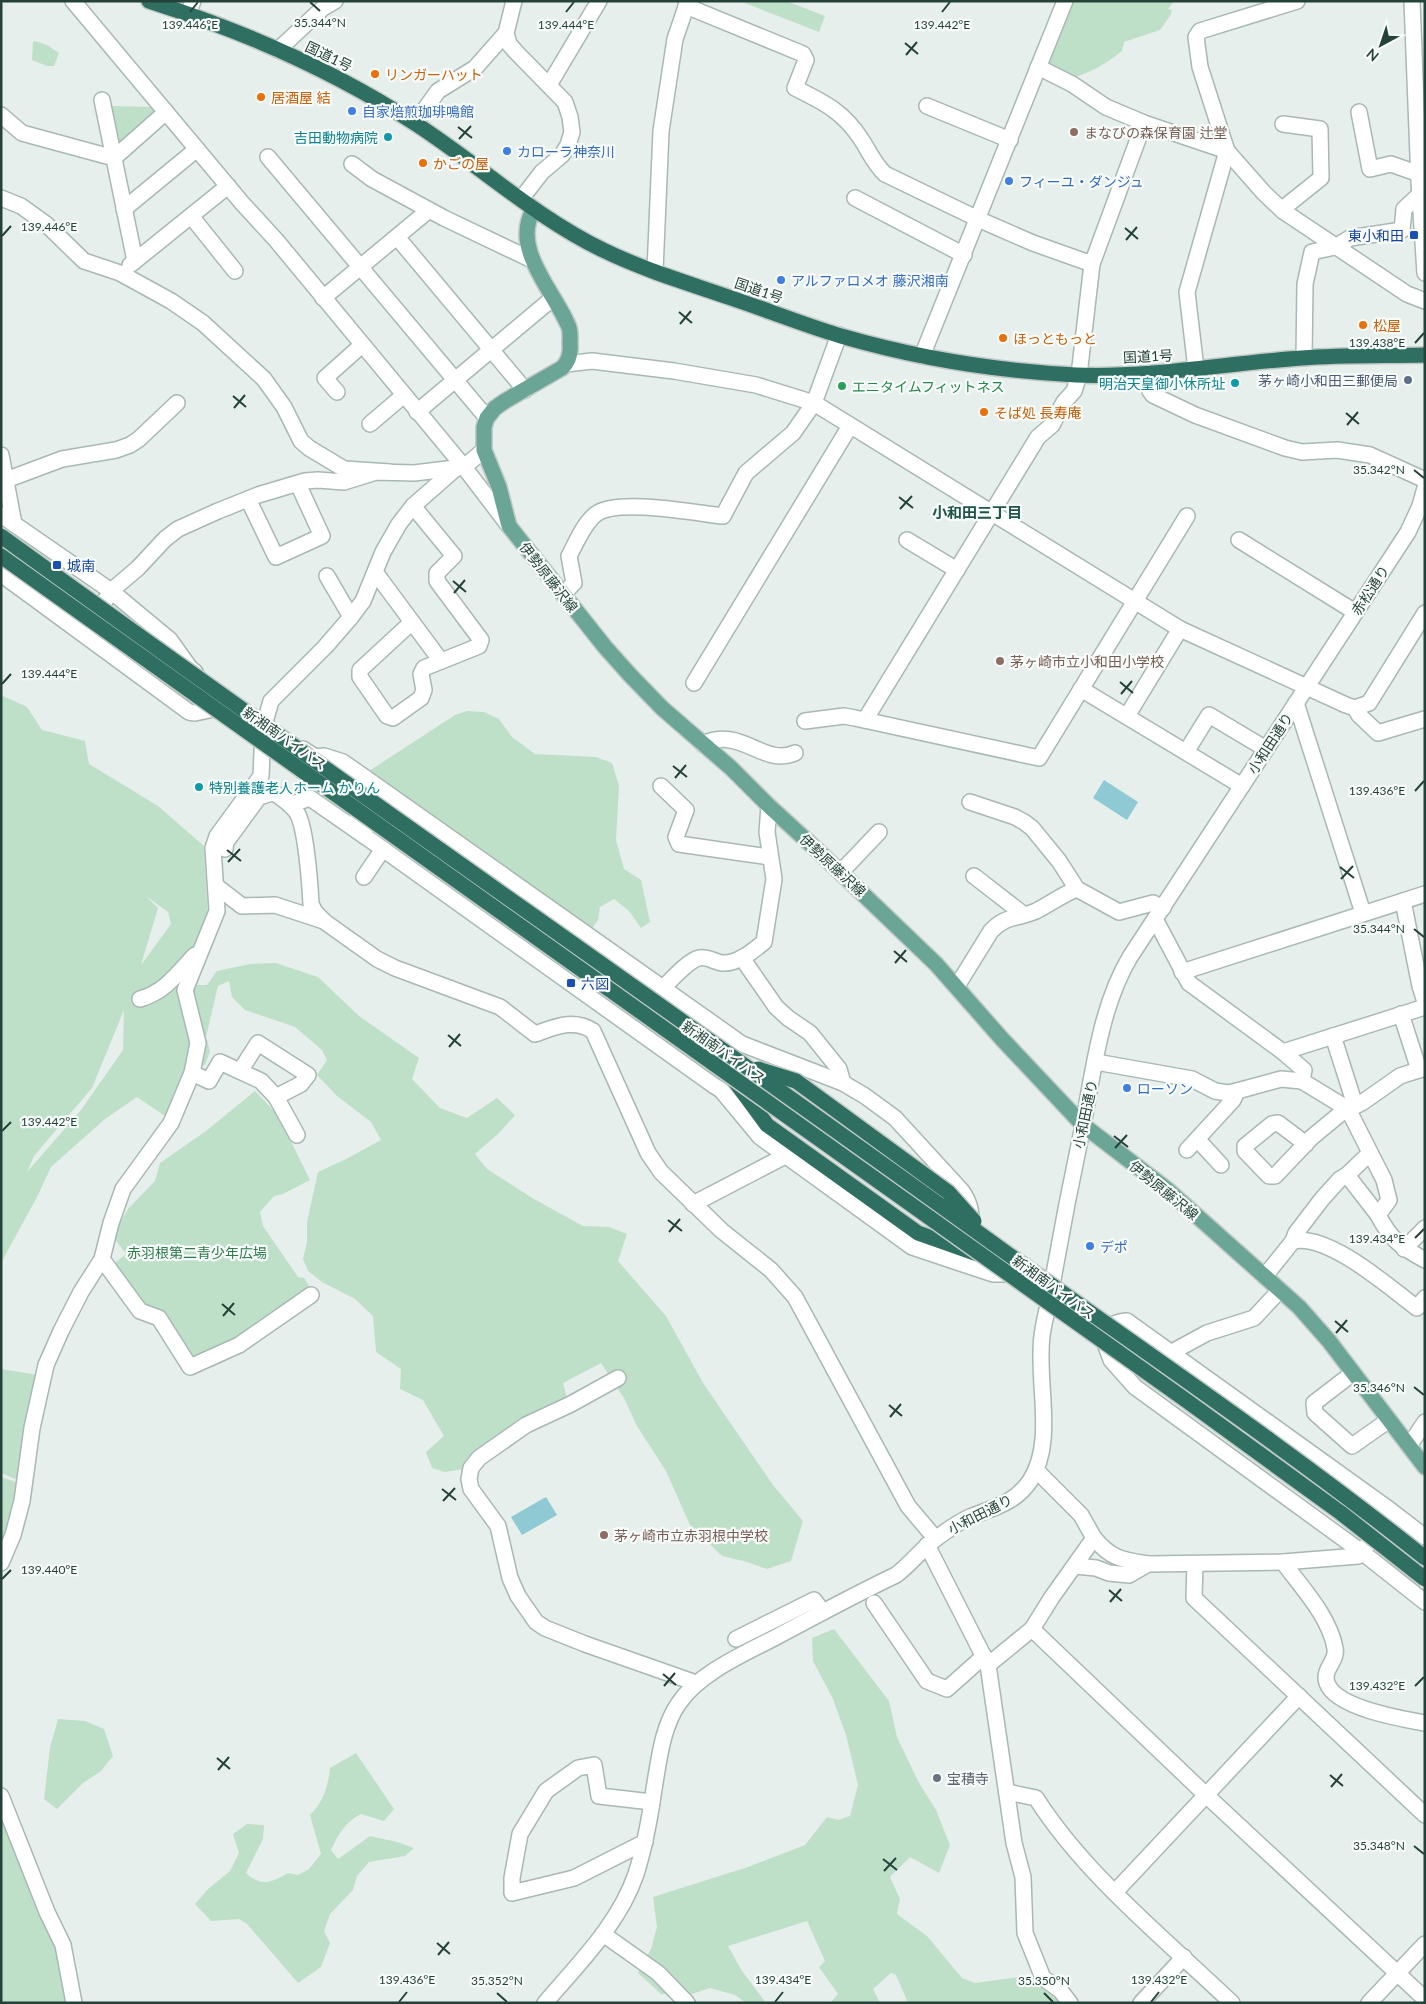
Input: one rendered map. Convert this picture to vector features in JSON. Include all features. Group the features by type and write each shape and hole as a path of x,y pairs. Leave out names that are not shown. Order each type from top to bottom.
{"highway":[{"name":"国道1号","path":"149,1 191,7 356,88 414,123 566,230 634,265 840,335 922,356 1000,369 1078,375 1150,373 1304,358 1425,355"},
{"name":"新湘南バイパス","path":"1,536 220,694 744,1064 796,1081 948,1192 993,1243 1299,1463 1425,1558"},
{"name":"新湘南バイパス","path":"1,556 1297,1481 1425,1579"}],"main road":[{"path":"486,418 504,401 553,374 566,364 570,348 569,326 532,260 528,218 534,209"},
{"name":"伊勢原藤沢線","path":"486,418 484,450 499,487 509,526 605,647 630,675 662,708 756,792 768,806 841,872 957,986 1002,1039 1083,1125 1169,1191 1316,1324 1425,1467"}],"street":[{"path":"73,1 228,186 276,240 404,395 459,468 509,526"},
{"path":"414,123 438,91 475,68 506,33 514,1"},
{"path":"549,85 562,61 577,41 599,1"},
{"path":"922,356 1064,1"},
{"path":"1297,1 1200,31 1196,37 1200,67 1227,151 1264,194 1283,211 1334,247 1407,294 1425,301"},
{"path":"1412,1 1420,69 1419,174 1425,273"},
{"path":"278,50 326,3"},
{"path":"655,271 661,131 675,39 687,4 803,54 806,60 795,88 842,114 853,126 885,174 978,220 1033,243 1092,264"},
{"path":"506,33 509,44 565,102 572,132 568,145 562,155 542,172 522,200"},
{"path":"1038,66 1072,84 1106,107 1144,123 1227,151"},
{"path":"102,100 135,261"},
{"path":"926,106 1010,140"},
{"path":"114,158 166,112"},
{"path":"1360,112 1370,169 1391,164 1419,174"},
{"path":"1,115 22,133 114,158"},
{"path":"865,720 1038,437 1052,425 1064,402 1074,391 1078,375 1092,264 1144,123"},
{"path":"1283,124 1320,129 1320,178 1286,206 1283,211"},
{"path":"124,209 197,149"},
{"path":"1196,369 1187,292 1227,151"},
{"path":"268,158 486,418"},
{"path":"352,164 372,179 429,210 532,260"},
{"path":"120,273 228,186"},
{"path":"1304,358 1305,284 1312,252 1334,247 1350,238 1402,230 1404,209 1420,194"},
{"path":"1,198 21,206 46,224 84,261 120,273 171,301 203,323 264,379 284,407 302,441 309,448 344,469 414,473 459,468"},
{"path":"855,198 964,255"},
{"path":"323,298 429,210"},
{"path":"191,216 235,271"},
{"path":"397,237 525,390"},
{"path":"417,412 553,298"},
{"path":"564,594 574,582 569,556 592,518 607,508 625,506 723,516 746,473 793,433 814,402 840,335"},
{"path":"337,392 325,378 362,345"},
{"path":"566,364 592,361 674,371 756,386 814,402 992,514 1180,628 1346,706 1355,708 1363,706 1374,696 1425,613"},
{"path":"1150,373 1150,391 1153,395 1211,421 1276,445 1302,452 1337,450 1370,455 1425,480"},
{"path":"370,424 404,395"},
{"path":"6,480 62,460 116,450 130,445 139,440 177,403"},
{"path":"694,683 850,426"},
{"path":"1,1563 13,1535 22,1501 32,1428 46,1365 77,1300 102,1259 111,1223 123,1189 152,1146 171,1123 192,1073 198,1043 185,990 217,911 213,857 217,836 261,776 264,726 271,702 325,647 363,601 390,537 414,506 459,468 484,450"},
{"path":"1,455 6,480 7,519 111,591 170,640 190,668 348,789 366,837"},
{"path":"84,635 111,591 138,568 172,533 248,499 312,480 344,482 376,472 390,472"},
{"path":"248,499 276,557 322,536 298,484"},
{"name":"赤松通り","path":"1306,687 1414,522 1425,488"},
{"path":"412,622 360,670 360,677 387,716 393,718 421,698 424,690 421,674 424,668 479,646 481,640 436,581 437,573 454,556 414,506"},
{"path":"805,721 844,716 1039,758 1186,516"},
{"path":"907,540 957,570"},
{"path":"1239,540 1355,612"},
{"path":"375,572 441,661"},
{"path":"1,574 189,712 195,713 230,706 315,757 324,756 344,762 742,1044 854,1088 895,1118 968,1198 974,1233 1003,1258 1095,1327 1103,1338 1111,1360 1135,1387 1363,1553 1425,1602"},
{"path":"327,576 351,617"},
{"path":"1126,716 1180,628"},
{"name":"小和田通り","path":"546,2003 603,1934 623,1903 636,1875 645,1842 660,1752 667,1727 678,1703 696,1683 823,1612 896,1575 931,1542 970,1517 1005,1504 1023,1489 1036,1470 1040,1461 1043,1437 1040,1370 1044,1289 1062,1224 1105,1020 1115,986 1126,964 1306,687"},
{"path":"1082,689 1242,786"},
{"path":"1296,703 1363,913"},
{"path":"1355,708 1359,715 1378,733 1425,719"},
{"path":"1186,752 1209,715 1266,749"},
{"path":"703,744 723,738 742,743 776,757 786,757 795,753"},
{"path":"352,800 369,780"},
{"path":"258,782 290,805 297,813 302,827 311,904 315,912 325,922 377,959 395,968 500,1007 535,1034 574,1023 586,1026 594,1031 648,1153 666,1178 729,1237 771,1270 796,1297 908,1506 931,1542 986,1661 1014,1843 1022,1878 1025,1933 1043,1978 1060,1990 1070,2003"},
{"path":"661,786 686,810 676,837 679,844 769,857"},
{"path":"225,849 226,842 259,797 273,793"},
{"path":"290,805 310,798 366,837 721,1090 755,1133 912,1247 994,1274 1018,1274 1044,1289"},
{"path":"970,802 1015,817 1032,828 1059,861 1077,889 1119,912 1153,903 1159,913 1182,972 1189,983 1283,1052 1304,1070 1302,1080"},
{"path":"662,988 693,960 701,957 724,963 742,958 764,942 774,879 769,857 767,832 768,806"},
{"path":"841,872 879,832"},
{"path":"364,877 382,849"},
{"path":"974,876 1023,914"},
{"path":"216,886 242,906 275,905 325,922"},
{"path":"957,986 991,931 1003,920 1034,912 1077,889"},
{"path":"1182,972 1425,894"},
{"path":"1403,901 1425,1002"},
{"path":"140,999 153,995 165,987 201,948"},
{"path":"742,958 776,1007 810,1034 839,1069 843,1084"},
{"path":"1283,1052 1425,1007"},
{"path":"1306,1144 1352,1107 1363,1102 1400,1076 1422,1069 1401,1014"},
{"path":"594,1031 616,1015"},
{"path":"1333,1036 1352,1107 1370,1153 1384,1180 1389,1200 1378,1215"},
{"path":"240,1072 258,1044 308,1075 301,1084 276,1097"},
{"path":"192,1073 209,1081 220,1062 261,1081 276,1097 297,1135"},
{"path":"1096,1062 1192,1080 1228,1093 1281,1079 1302,1080 1352,1107"},
{"path":"1221,1165 1193,1145 1233,1100 1237,1091"},
{"path":"1265,1276 1294,1241 1296,1233 1322,1199 1340,1179 1347,1175 1370,1153"},
{"path":"694,1204 786,1156"},
{"path":"1347,1175 1396,1242 1404,1249 1425,1260"},
{"path":"1404,1249 1425,1228"},
{"path":"1294,1241 1301,1239 1327,1245 1347,1257 1418,1308 1425,1298"},
{"path":"994,1274 1005,1265 1003,1258"},
{"path":"102,1259 140,1311 159,1318 190,1367 239,1345 310,1295"},
{"path":"1122,1373 1122,1363 1139,1344 1167,1348 1254,1318 1280,1290"},
{"path":"1095,1327 1104,1328 1118,1321 1127,1321 1386,1507 1425,1538"},
{"path":"1353,1373 1314,1403 1315,1414 1352,1446 1389,1420"},
{"path":"618,1378 571,1404 526,1425 479,1458 471,1468 469,1479 471,1489 498,1526 510,1578 518,1596 536,1622 545,1628 585,1644 696,1683"},
{"path":"1409,1446 1425,1422"},
{"path":"1036,1470 1081,1516 1103,1549 1120,1560 1148,1564 1284,1562 1358,1556 1363,1553 1386,1507"},
{"path":"874,1603 927,1681 947,1689 1032,1629 1094,1538"},
{"path":"1284,1562 1330,1631 1336,1650 1334,1661 1327,1670 1327,1683 1335,1693 1345,1700 1381,1714 1425,1723"},
{"path":"1075,1566 1129,1575 1148,1564"},
{"path":"1195,1564 1194,1598 1425,1815"},
{"path":"736,1639 814,1600 823,1612"},
{"path":"1032,1629 1206,1795 1425,1999"},
{"path":"1115,1892 1299,1696"},
{"path":"645,1842 574,1878 512,1893 512,1878 520,1834 546,1790 578,1768 594,1765 599,1796 652,1802"},
{"path":"1007,1792 1036,1798 1054,1826 1115,1892 1232,2003"},
{"path":"1,1796 47,1912 63,1945 74,2003"},
{"path":"603,1934 658,1973 687,2003"},
{"path":"1369,2003 1425,1944"},
{"path":"1141,2003 1184,1957"}],"green space":[{"path":"740,1 786,1 825,16 819,32"},
{"path":"1073,1 1174,1 1168,9 1172,10 1170,16 1160,30 1124,42 1122,51 1110,60 1093,70 1072,78 1046,65"},
{"path":"33,42 47,45 59,53 54,66 47,66 32,60"},
{"path":"108,106 153,107 158,113 118,145"},
{"path":"1,695 27,707 42,730 85,741 89,764 158,806 204,846 208,918 181,985 207,985 217,971 250,964 276,963 318,977 359,1016 419,1058 412,1079 440,1108 467,1118 497,1098 515,1115 499,1133 475,1154 487,1169 534,1199 583,1226 609,1227 627,1234 618,1261 666,1316 703,1383 773,1485 803,1521 791,1561 767,1569 722,1556 690,1525 666,1471 637,1426 624,1398 601,1363 563,1383 570,1410 463,1469 445,1472 432,1468 426,1452 444,1436 423,1400 400,1389 401,1369 376,1352 373,1316 355,1299 322,1282 308,1271 303,1259 307,1242 307,1222 318,1172 381,1140 371,1122 337,1096 317,1075 327,1060 322,1050 295,1027 245,1010 232,997 229,981 218,986 206,1037 210,1051 205,1065 187,1068 168,1118 137,1097 105,1119 51,1167 1,1263","holes":["146,896 168,912 171,924 141,965 158,908","124,1010 123,1050 81,1110 27,1172 34,1156 92,1088"]},
{"path":"467,711 484,712 499,719 512,737 535,754 596,757 612,763 619,786 616,840 624,869 641,880 650,922 641,928 629,911 614,899 600,907 598,920 590,931 372,777 369,771 455,715"},
{"name":"赤羽根第二青少年広場","path":"255,1091 278,1115 310,1180 283,1194 274,1196 260,1212 263,1226 298,1277 304,1278 311,1289 235,1343 194,1360 143,1307 112,1265 126,1254 114,1238 118,1226 128,1209 155,1181 160,1163 206,1131"},
{"path":"1,1369 38,1375 18,1480 1,1473"},
{"path":"1,1477 19,1483 1,1546"},
{"path":"834,1629 889,1701 897,1737 918,1781 936,1810 950,1845 939,1873 910,1857 890,1877 900,1899 897,1914 927,1936 962,1978 975,1983 1035,1975 1060,2003 908,2003 896,1975 891,1973 873,1989 880,2003 830,2003 838,1994 819,1967 825,1961 807,1921 728,1946 742,1971 766,2003 746,2003 735,1995 710,1988 692,1994 661,1994 638,1973 651,1949 657,1927 653,1897 748,1867 805,1845 827,1817 838,1820 850,1816 858,1785 846,1735 833,1699 813,1661 812,1638"},
{"path":"58,1719 85,1721 104,1729 113,1756 101,1771 83,1783 57,1809 44,1799 50,1748"},
{"path":"356,1753 394,1809 384,1821 361,1814 355,1817 343,1829 331,1850 338,1859 370,1836 414,1848 405,1856 369,1862 357,1876 353,1890 330,1914 324,1931 330,1943 321,1967 298,1983 247,1924 239,1919 211,1921 195,1904 208,1889 230,1871 239,1853 233,1834 247,1824 264,1825 263,1839 246,1873 251,1877 261,1882 266,1882 288,1873 298,1875 309,1869 321,1854 310,1815 324,1794 330,1768"},
{"path":"1,1815 58,1944 70,2003 1,2003"}],"water":[{"path":"1104,780 1138,802 1127,820 1093,798"},
{"path":"546,1497 557,1515 522,1535 511,1517"}],"place":[{"name":"リンガーハット","path":"375,74"},
{"name":"居酒屋 結","path":"261,97"},
{"name":"自家焙煎珈琲鳴館","path":"352,111"},
{"name":"まなびの森保育園 辻堂","path":"1074,132"},
{"name":"吉田動物病院","path":"388,137"},
{"name":"カローラ神奈川","path":"507,151"},
{"name":"かごの屋","path":"423,163"},
{"name":"フィーユ・ダンジュ","path":"1009,181"},
{"name":"東小和田","path":"1414,235"},
{"name":"アルファロメオ 藤沢湘南","path":"781,280"},
{"name":"松屋","path":"1363,325"},
{"name":"ほっともっと","path":"1003,338"},
{"name":"茅ヶ崎小和田三郵便局","path":"1408,380"},
{"name":"明治天皇御小休所址","path":"1235,383"},
{"name":"エニタイムフィットネス","path":"842,386"},
{"name":"そば処 長寿庵","path":"984,412"},
{"name":"城南","path":"57,565"},
{"name":"茅ヶ崎市立小和田小学校","path":"1000,661"},
{"name":"特別養護老人ホーム かりん","path":"199,787"},
{"name":"六図","path":"571,983"},
{"name":"ローソン","path":"1127,1088"},
{"name":"デポ","path":"1090,1246"},
{"name":"茅ヶ崎市立赤羽根中学校","path":"604,1535"},
{"name":"宝積寺","path":"937,1778"}],"district":[{"name":"小和田三丁目","path":"977,512"}]}
